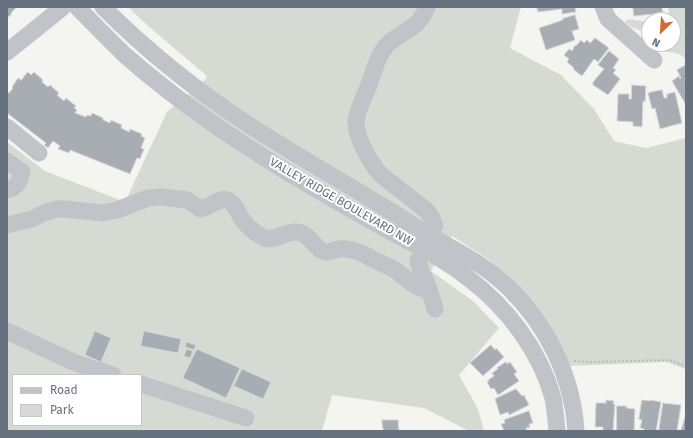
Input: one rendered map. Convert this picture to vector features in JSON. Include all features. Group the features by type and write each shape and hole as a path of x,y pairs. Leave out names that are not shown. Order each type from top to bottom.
{"street":[{"path":"7,52 63,7"},
{"name":"VALLEY RIDGE BOULEVARD NW","path":"77,7 114,44 149,75 235,139 318,190 442,260 488,294 514,324 538,359 553,399 557,431"},
{"name":"VALLEY RIDGE BOULEVARD NW","path":"103,7 169,67 244,122 429,235 471,258 496,276 524,305 546,335 554,350 568,387 575,416 576,431"},
{"path":"427,7 423,18 410,30 388,44 382,53 375,67 356,122 358,136 374,167 380,174 427,211 435,226"},
{"path":"603,7 608,19 654,60"},
{"path":"7,127 39,153"},
{"path":"7,162 22,172 20,182 12,189 7,190"},
{"path":"7,225 32,219 46,212 57,209 102,213 117,210 148,198 162,197 187,200 202,209 221,199 228,200 232,203 245,224 263,238 269,239 294,231 302,232 306,234 313,243 324,252 330,252 339,248 363,254 399,272 410,282 424,289 429,289"},
{"path":"418,260 419,267 427,281 435,309"},
{"path":"7,331 73,362 110,374"},
{"path":"142,384 246,418"}],"path":[{"path":"571,361 669,360 686,366"}],"green space":[{"path":"128,7 521,7 510,48 561,75 594,109 614,141 646,148 686,138 686,369 666,362 567,366 513,281 488,259 452,236 431,271 473,301 499,328 459,375 478,409 484,431 469,431 424,408 332,395 322,431 7,431 7,142 45,171 125,202 167,112 206,79 207,76"},
{"path":"668,7 686,7 686,60 679,54 664,52 681,52 681,12 669,12"},
{"path":"628,19 641,21 641,31 631,27 625,22"}],"building":[{"path":"7,7 17,7 7,18"},
{"path":"537,7 575,7 576,12 562,14 562,9 538,12"},
{"path":"633,7 662,7 663,12 641,12 641,15 634,16"},
{"path":"575,15 579,29 572,31 575,40 546,50 539,28"},
{"path":"595,38 609,48 598,62 594,59 582,76 567,62 569,59 564,55 569,49 572,51 575,45 576,46 581,40 584,43 587,40 590,43"},
{"path":"609,51 619,59 613,68 616,70 613,73 620,79 608,95 593,85 593,82 604,69 598,65"},
{"path":"686,65 686,105 672,81 679,76 680,79 681,78 677,70"},
{"path":"28,72 31,75 34,72 43,80 42,82 48,87 50,85 59,93 57,95 64,101 66,98 76,106 74,108 77,110 75,113 86,117 87,115 91,116 92,113 110,123 111,120 122,125 121,128 129,132 130,129 142,134 141,136 145,138 141,148 144,149 140,159 137,158 130,174 70,150 69,153 58,149 60,146 53,141 48,148 44,145 46,143 7,113 7,91 9,93 18,78 21,80"},
{"path":"632,85 646,86 645,102 643,101 642,127 633,126 633,122 617,121 618,94 629,94 629,99 631,99"},
{"path":"662,90 664,98 667,98 667,94 675,92 682,123 660,129 655,108 652,109 648,93"},
{"path":"95,331 111,338 101,362 85,355"},
{"path":"144,331 181,339 178,353 141,346"},
{"path":"187,342 196,345 194,350 185,347"},
{"path":"491,345 504,357 483,376 470,363"},
{"path":"187,349 193,351 190,358 184,356"},
{"path":"197,349 240,368 226,398 183,378"},
{"path":"506,362 507,364 510,362 517,372 514,374 519,381 498,395 494,388 491,389 487,382 494,376 492,373"},
{"path":"242,369 271,382 263,399 234,386"},
{"path":"516,389 522,396 524,395 529,405 509,415 508,412 500,415 495,399"},
{"path":"606,400 614,401 613,404 615,404 613,431 603,431 603,427 595,427 596,403 606,403"},
{"path":"642,400 661,402 656,431 644,431 644,429 640,428 642,420 639,419"},
{"path":"663,403 681,405 677,431 659,431"},
{"path":"617,406 627,406 626,408 635,409 634,431 617,431"},
{"path":"529,411 533,423 529,424 530,427 526,428 527,431 504,431 501,424 505,423 504,420"},
{"path":"686,414 686,431 681,431"},
{"path":"382,420 398,420 399,431 383,431"}]}
